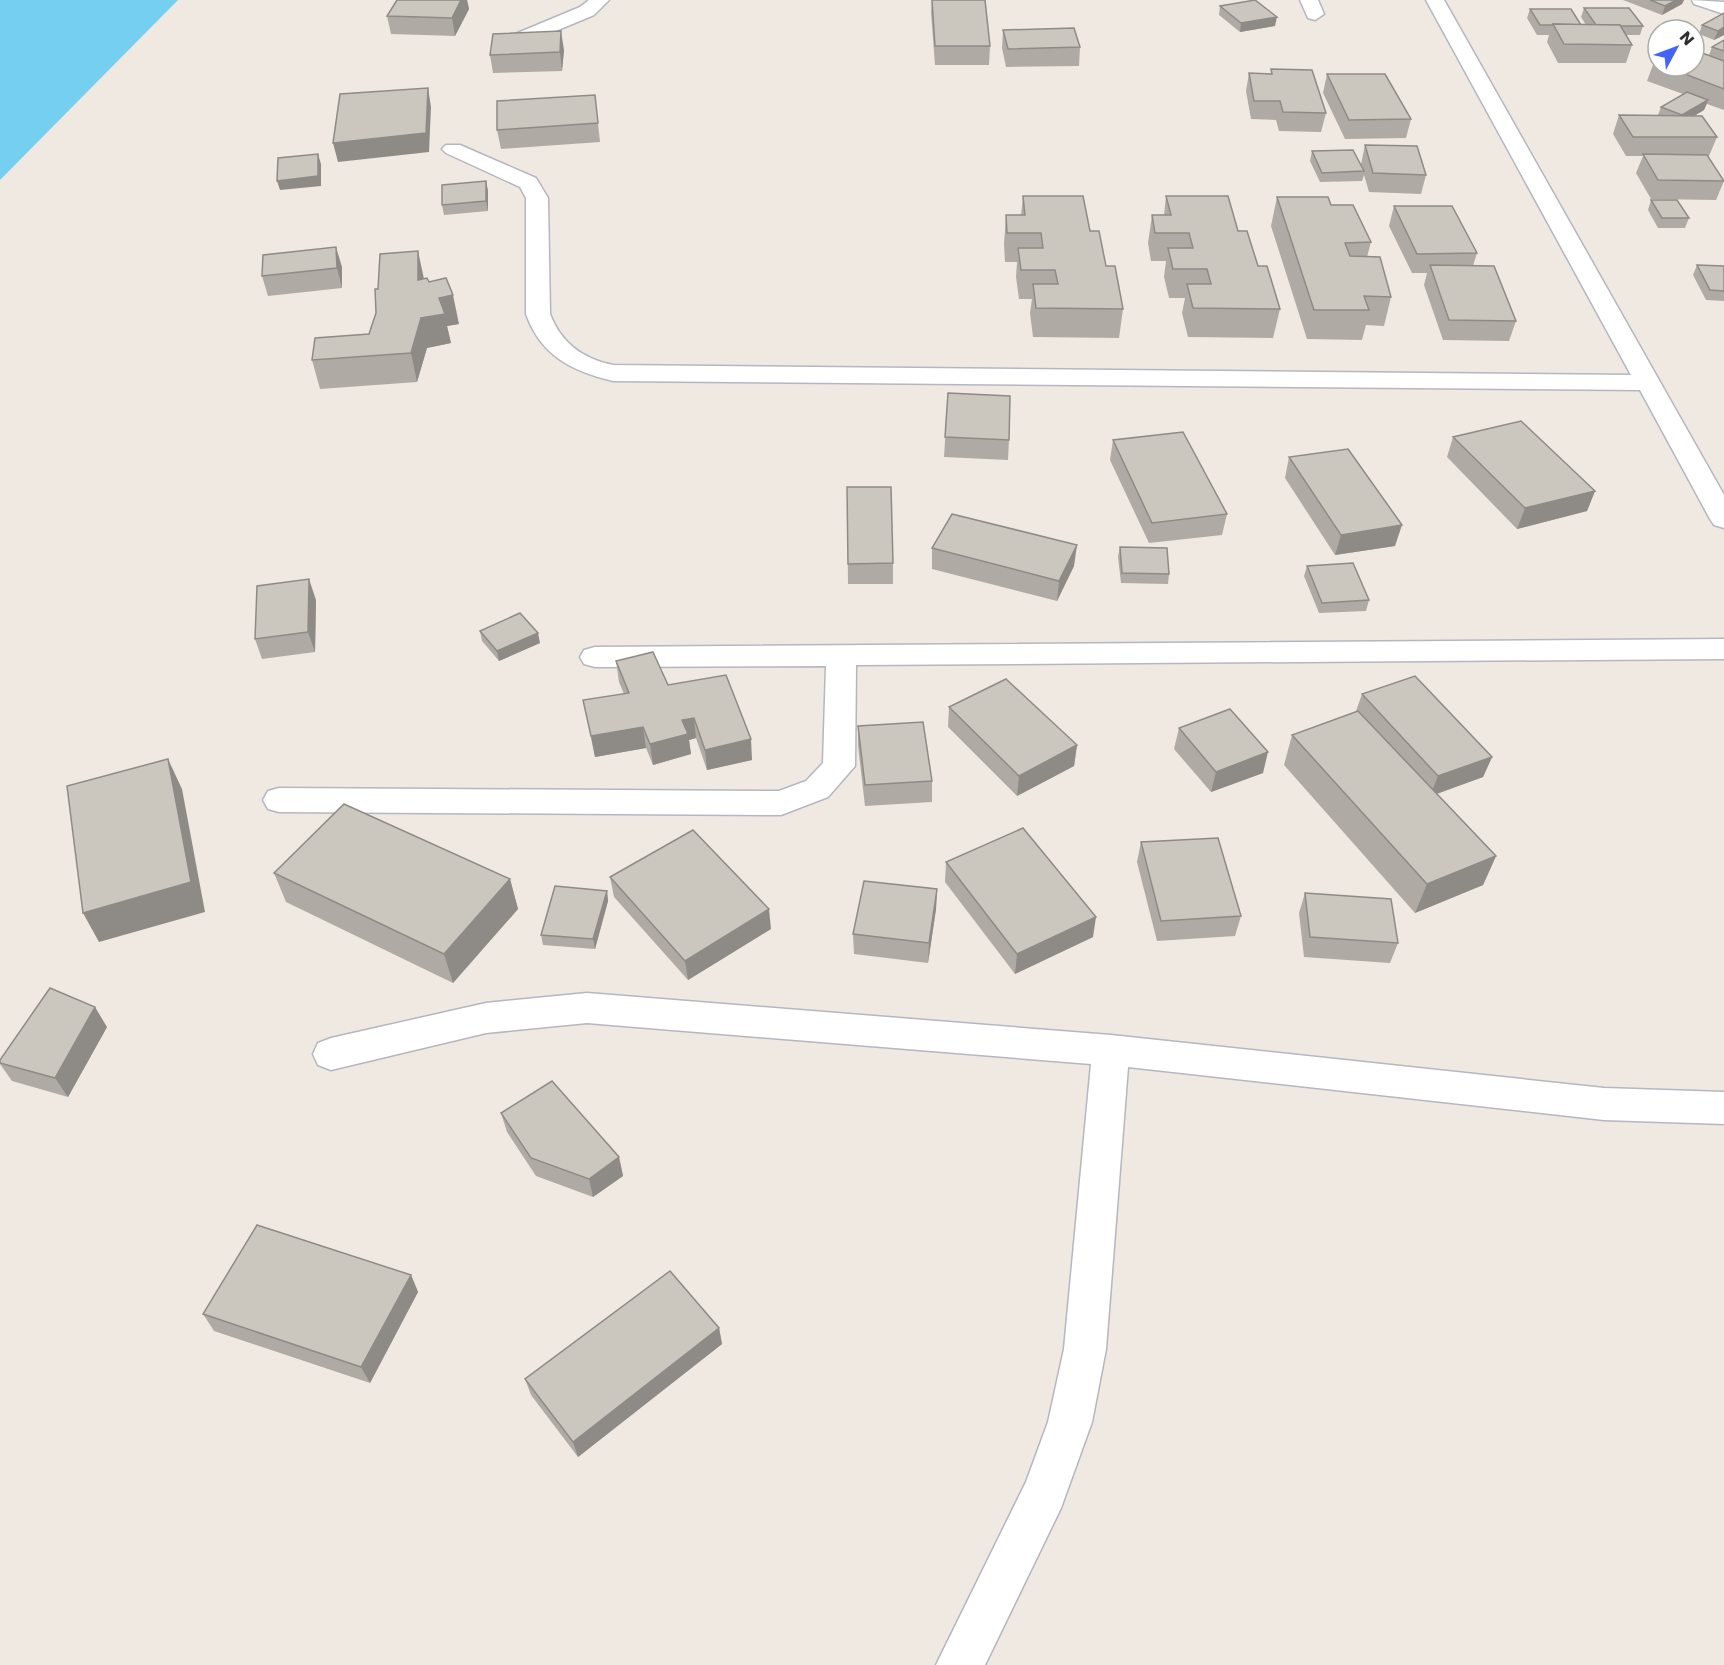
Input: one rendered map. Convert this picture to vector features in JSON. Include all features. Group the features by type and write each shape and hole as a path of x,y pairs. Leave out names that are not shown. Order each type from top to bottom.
{"street":[{"path":"515,41 567,21 587,11 600,0"},
{"path":"1435,0 1724,519"},
{"path":"1701,0 1724,8"},
{"path":"453,149 528,183 537,198 538,314 543,331 555,346 592,370 613,374 1650,383"},
{"path":"595,657 1724,649"},
{"path":"279,800 781,803 817,789 839,766 841,656"},
{"path":"331,1054 486,1018 587,1008 1111,1050 1604,1104 1724,1108"},
{"path":"960,1665 1045,1492 1070,1422 1085,1349 1111,1050"}],"water":[{"path":"0,0 178,0 0,180"}],"building":[{"path":"397,0 461,0 452,18 387,16"},
{"path":"932,0 985,0 990,46 935,46"},
{"path":"1255,0 1277,17 1241,23 1220,6"},
{"path":"1650,0 1676,0 1665,6"},
{"path":"1584,8 1629,8 1643,26 1596,25"},
{"path":"1530,9 1571,9 1581,25 1540,25"},
{"path":"1724,13 1724,27 1718,31 1706,26 1706,23"},
{"path":"1553,24 1620,25 1632,45 1564,44"},
{"path":"1074,28 1080,47 1008,49 1003,30"},
{"path":"561,31 560,52 490,55 493,34"},
{"path":"1724,40 1724,51 1712,47"},
{"path":"1706,54 1724,61 1724,89 1695,78 1706,78"},
{"path":"1271,69 1312,70 1326,113 1283,112 1280,101 1254,101 1249,73 1272,74"},
{"path":"1327,74 1385,74 1411,119 1349,120"},
{"path":"428,88 426,133 333,143 340,94"},
{"path":"1687,92 1708,100 1682,115 1661,107"},
{"path":"595,95 598,123 497,130 497,101"},
{"path":"1619,115 1702,116 1717,137 1633,137"},
{"path":"1365,145 1417,146 1426,175 1373,173"},
{"path":"1353,150 1364,171 1322,173 1312,151"},
{"path":"318,154 318,176 277,181 278,158"},
{"path":"1643,154 1707,155 1724,181 1658,180"},
{"path":"486,181 486,201 442,205 442,185"},
{"path":"1023,196 1083,196 1090,231 1099,231 1106,266 1115,266 1123,309 1036,308 1033,284 1058,284 1055,270 1021,270 1018,248 1043,248 1041,233 1007,233 1006,215 1025,215"},
{"path":"1166,196 1228,196 1238,231 1247,231 1258,266 1267,266 1280,309 1193,308 1187,284 1211,284 1207,269 1173,269 1168,248 1193,248 1189,233 1155,233 1152,215 1171,215"},
{"path":"1277,197 1328,197 1331,205 1353,205 1371,242 1345,243 1350,256 1380,257 1391,297 1364,296 1369,310 1314,310"},
{"path":"1651,200 1677,200 1689,218 1662,218"},
{"path":"1394,206 1452,206 1477,253 1417,254"},
{"path":"336,247 337,268 262,276 263,255"},
{"path":"418,251 418,280 427,278 429,282 446,278 453,295 439,298 445,314 421,318 411,353 312,360 315,338 369,334 376,313 375,289 378,289 380,254"},
{"path":"1430,265 1494,266 1516,321 1449,320"},
{"path":"1697,265 1724,266 1724,291 1710,290"},
{"path":"948,393 1010,396 1009,440 945,437"},
{"path":"1521,421 1595,491 1525,508 1453,437"},
{"path":"1183,432 1227,514 1152,523 1113,440"},
{"path":"1348,449 1402,525 1341,535 1289,457"},
{"path":"847,487 891,487 893,563 848,564"},
{"path":"952,514 1077,545 1059,581 932,548"},
{"path":"1120,547 1167,548 1169,574 1122,573"},
{"path":"1353,563 1369,600 1322,603 1307,566"},
{"path":"309,579 308,632 255,639 257,586"},
{"path":"520,613 538,633 497,651 480,631"},
{"path":"653,652 668,685 726,675 751,739 705,750 694,718 682,720 688,734 650,744 643,727 591,736 583,700 629,693 616,661"},
{"path":"1415,676 1492,757 1438,776 1362,694"},
{"path":"1006,679 1077,745 1019,776 949,707"},
{"path":"1230,709 1268,752 1216,772 1179,728"},
{"path":"1358,711 1496,856 1427,884 1292,735"},
{"path":"923,722 932,781 865,785 858,726"},
{"path":"168,759 191,882 83,913 67,786"},
{"path":"344,804 510,879 444,954 274,873"},
{"path":"1023,828 1096,917 1017,954 946,862"},
{"path":"693,830 769,909 685,961 610,877"},
{"path":"1218,838 1241,916 1161,921 1141,842"},
{"path":"864,881 937,889 929,943 853,934"},
{"path":"555,886 607,891 593,939 541,935"},
{"path":"1305,893 1391,899 1398,943 1310,937"},
{"path":"50,988 95,1007 55,1078 0,1063 0,1060"},
{"path":"552,1081 619,1157 589,1179 531,1158 501,1113"},
{"path":"257,1225 411,1275 361,1367 203,1314"},
{"path":"670,1271 719,1328 573,1442 525,1379"}]}
